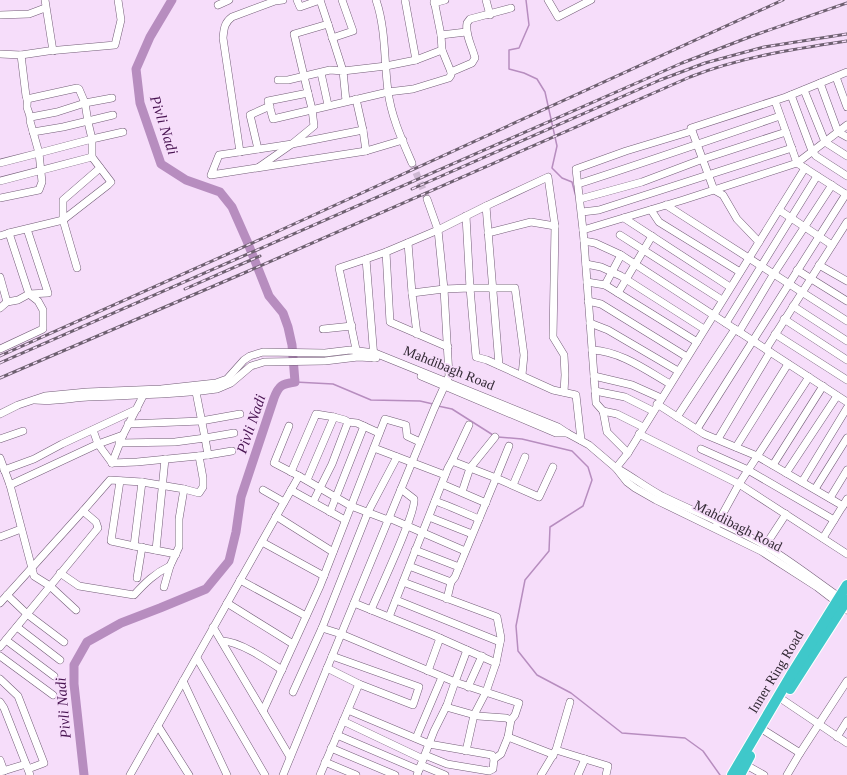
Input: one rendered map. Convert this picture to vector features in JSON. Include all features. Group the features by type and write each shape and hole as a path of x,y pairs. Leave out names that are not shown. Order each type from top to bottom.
{"highway":[{"name":"Inner Ring Road","path":"737,773 746,765 783,700 843,603 847,585"},
{"name":"Inner Ring Road","path":"737,773 843,603"}],"street":[{"path":"45,0 53,51"},
{"path":"0,54 21,56 53,51 115,45 121,20 118,0"},
{"path":"218,5 229,0"},
{"path":"240,152 222,38 224,26 227,20 232,17 275,1 282,0"},
{"path":"298,0 300,7 320,0 342,71 346,101"},
{"path":"332,38 353,31 342,0"},
{"path":"376,0 381,13 388,92 392,113 412,163"},
{"path":"405,0 416,60"},
{"path":"308,93 268,101 273,119 388,92 413,89 449,78 451,72 442,50 441,35 434,2 445,0"},
{"path":"486,0 490,14"},
{"path":"548,0 558,17 591,0"},
{"path":"0,15 29,14 46,8"},
{"path":"451,72 472,63 475,58 466,32 466,22 470,19 511,8"},
{"path":"258,169 314,126 312,109 294,34 328,24"},
{"path":"441,35 466,32"},
{"path":"278,80 304,77 330,70 342,71 386,66 416,60 442,50"},
{"path":"0,198 39,190 42,182 39,153 30,121 31,117 27,108 21,56"},
{"path":"759,242 737,219 723,195 714,190 691,128 775,101 847,72"},
{"path":"321,73 328,105"},
{"path":"836,77 847,107"},
{"path":"820,83 838,132 847,138"},
{"path":"0,236 63,220 111,182 92,157 92,138 85,103 79,89 77,88 27,99"},
{"path":"804,90 825,142 847,156"},
{"path":"791,95 812,151 847,176"},
{"path":"31,117 57,112 85,103 112,98"},
{"path":"356,99 366,151"},
{"path":"697,429 846,195 797,163 775,101"},
{"path":"258,149 250,115 270,106"},
{"path":"33,132 113,116"},
{"path":"578,184 664,157 697,144 780,116"},
{"path":"583,230 651,210 797,163 847,125"},
{"path":"363,130 292,144 219,155 211,175 258,169 366,151 403,140"},
{"path":"628,452 607,432 603,411 596,403 582,212 576,169 692,131"},
{"path":"0,164 92,138 123,132"},
{"path":"580,199 642,182 703,159 786,132"},
{"path":"582,212 599,210 792,148"},
{"path":"0,181 92,157"},
{"path":"77,268 63,220 63,200 100,168"},
{"path":"616,468 628,452 805,168"},
{"path":"726,323 817,176"},
{"path":"357,353 339,268 366,260 438,230 548,177 555,226 554,337 564,355 564,392"},
{"path":"677,417 737,330 832,186"},
{"path":"282,775 420,442 449,376 444,289 438,230 427,199"},
{"path":"666,205 748,259 847,321"},
{"path":"486,206 499,365"},
{"path":"651,210 659,222 740,272"},
{"path":"779,210 832,245"},
{"path":"466,216 476,357 499,365 553,390 576,395 582,440"},
{"path":"624,218 730,287"},
{"path":"488,233 531,222 555,226"},
{"path":"718,439 768,350 775,334 847,222"},
{"path":"0,308 7,302 18,300 29,294 48,293 27,229"},
{"path":"0,349 43,329 43,310 38,301 29,294 9,233"},
{"path":"620,235 722,300"},
{"path":"618,293 652,236"},
{"path":"584,241 594,243 621,255 847,402"},
{"path":"408,243 417,334"},
{"path":"386,252 390,322 448,347"},
{"path":"605,285 621,255"},
{"path":"366,260 374,356"},
{"path":"586,264 601,267 612,272 704,329"},
{"path":"819,265 847,281"},
{"path":"797,270 847,301"},
{"path":"0,277 7,302"},
{"path":"587,282 605,285 697,342"},
{"path":"412,293 444,289 515,288 524,355 522,376"},
{"path":"588,301 601,304 687,357"},
{"path":"793,306 847,340"},
{"path":"784,320 847,360"},
{"path":"590,323 608,330 678,371"},
{"path":"323,329 352,326"},
{"path":"775,334 847,380"},
{"path":"592,350 602,350 615,355 670,384"},
{"name":"Mahdibagh Road","path":"195,389 222,381 244,360 257,353 357,353 374,356 445,387 558,427 582,440 597,451 616,468 627,482 646,494 765,546 806,573 843,603"},
{"name":"Mahdibagh Road","path":"195,389 217,389 225,386 251,366 258,363 272,361 316,361 357,353"},
{"path":"736,447 788,364"},
{"path":"594,376 632,385 657,405 697,429 757,456 830,498 845,503 823,538"},
{"path":"716,525 739,484 809,377"},
{"path":"773,465 823,386"},
{"path":"120,394 195,389"},
{"path":"0,414 18,405 45,396 87,392 143,396 195,389"},
{"path":"195,389 208,455"},
{"path":"595,391 657,405"},
{"path":"112,463 122,435 143,396"},
{"path":"786,473 837,396"},
{"path":"802,482 847,408"},
{"path":"4,470 34,459 62,444 137,409"},
{"path":"603,411 617,414 641,431 739,484 847,554"},
{"path":"128,424 201,421 240,414"},
{"path":"291,472 316,414 357,423 379,433"},
{"path":"307,480 334,417"},
{"path":"263,711 324,576 385,419 406,425 407,436 420,442"},
{"path":"313,502 321,488 348,422"},
{"path":"389,617 445,475 470,425"},
{"path":"289,426 274,463 307,480 351,506 407,526 465,551"},
{"path":"330,512 364,426"},
{"path":"93,430 98,444 112,463"},
{"path":"0,439 23,431"},
{"path":"119,444 174,442 234,433"},
{"path":"10,485 98,444 122,435"},
{"path":"462,492 470,468 495,437"},
{"path":"815,489 847,438"},
{"path":"447,599 451,582 486,503 509,446"},
{"path":"374,448 445,475"},
{"path":"701,449 748,470 834,520"},
{"path":"112,463 199,456 232,451"},
{"path":"0,603 110,480 142,482 199,493 203,488 203,478 199,456"},
{"path":"293,692 322,628 368,512 397,457"},
{"path":"513,485 525,457"},
{"path":"0,458 10,485 34,576 50,586 76,610"},
{"path":"156,550 165,459"},
{"path":"452,461 539,496 554,467"},
{"path":"830,498 847,470"},
{"path":"130,775 299,476"},
{"path":"120,481 111,541 176,554"},
{"path":"134,546 142,482"},
{"path":"442,484 486,503"},
{"path":"164,587 170,566 179,547 179,519 184,489"},
{"path":"371,610 407,526 414,501 414,499 401,489"},
{"path":"263,490 284,502"},
{"path":"291,490 345,520"},
{"path":"435,501 479,519"},
{"path":"0,647 98,528 96,522 83,511"},
{"path":"765,546 786,514"},
{"path":"276,516 333,552"},
{"path":"429,517 472,534"},
{"name":"Mahdibagh Road","path":"716,525 771,557 817,588 843,603"},
{"path":"0,536 21,529"},
{"path":"262,542 324,576"},
{"path":"137,578 142,548"},
{"path":"415,550 459,566"},
{"path":"60,573 79,586 134,595 158,572 170,566"},
{"path":"409,566 451,582"},
{"path":"240,580 306,616"},
{"path":"403,582 497,617 501,638 496,663 486,692 474,715 466,751"},
{"path":"7,595 27,614 64,642"},
{"path":"396,600 500,642"},
{"path":"227,603 293,644"},
{"path":"354,603 440,638 496,663"},
{"path":"17,627 60,660"},
{"path":"213,627 290,758"},
{"path":"322,628 341,634 468,687 519,703 515,715 511,720 508,737 501,754 494,759"},
{"path":"428,671 440,638"},
{"path":"6,640 54,676"},
{"path":"222,641 226,641 261,656 282,670"},
{"path":"421,765 446,707 467,650"},
{"path":"0,656 53,695"},
{"path":"327,668 359,684 413,705 419,687 332,656"},
{"path":"468,687 482,656"},
{"path":"197,658 265,775"},
{"path":"416,738 442,677"},
{"path":"0,679 18,696 44,762 28,769 2,772 0,760"},
{"path":"183,681 226,775"},
{"path":"787,775 847,681"},
{"path":"320,775 359,684"},
{"path":"783,700 847,744"},
{"path":"0,702 4,708 28,769"},
{"path":"541,775 555,753 570,702"},
{"path":"446,707 474,715 506,718 511,720"},
{"path":"343,721 421,765 447,764 489,772 493,769 494,759 492,755 429,744 348,710"},
{"path":"837,737 847,721"},
{"path":"158,726 189,775"},
{"path":"765,731 800,753"},
{"path":"337,735 445,775"},
{"path":"508,737 552,754 555,753 584,759 608,766 606,775"},
{"path":"331,748 395,775"},
{"path":"578,775 584,759"},
{"path":"325,762 356,775"},
{"path":"746,765 764,775"}],"waterway":[{"name":"Pivli Nadi","path":"84,775 74,684 74,665 87,642 121,623 206,589 229,561 236,532 241,497 274,398 279,388 295,382 292,345 283,313 269,296 232,207 220,192 186,180 161,164 140,103 136,69 150,37 172,0"},
{"path":"526,0 529,25 519,48 509,50 509,69 524,73 537,79 545,92 557,146 552,168 562,178 572,182 576,197"},
{"path":"295,382 333,384 371,400 420,401 433,404"},
{"path":"438,406 452,409 493,435"},
{"path":"498,437 522,439 572,451 588,467 592,480 583,506 550,527 549,551 525,580 516,626 518,651 537,675 571,693 622,733 685,738 703,751 720,775"}],"tunnel":[{"path":"412,163 427,199"}],"railway":[{"path":"0,356 270,235 783,0"},
{"path":"0,363 682,63 752,36 847,3"},
{"path":"412,189 660,80 705,63 764,47 847,34"},
{"path":"0,378 244,273 690,77 748,59 847,41"},
{"path":"185,289 260,256"}]}
